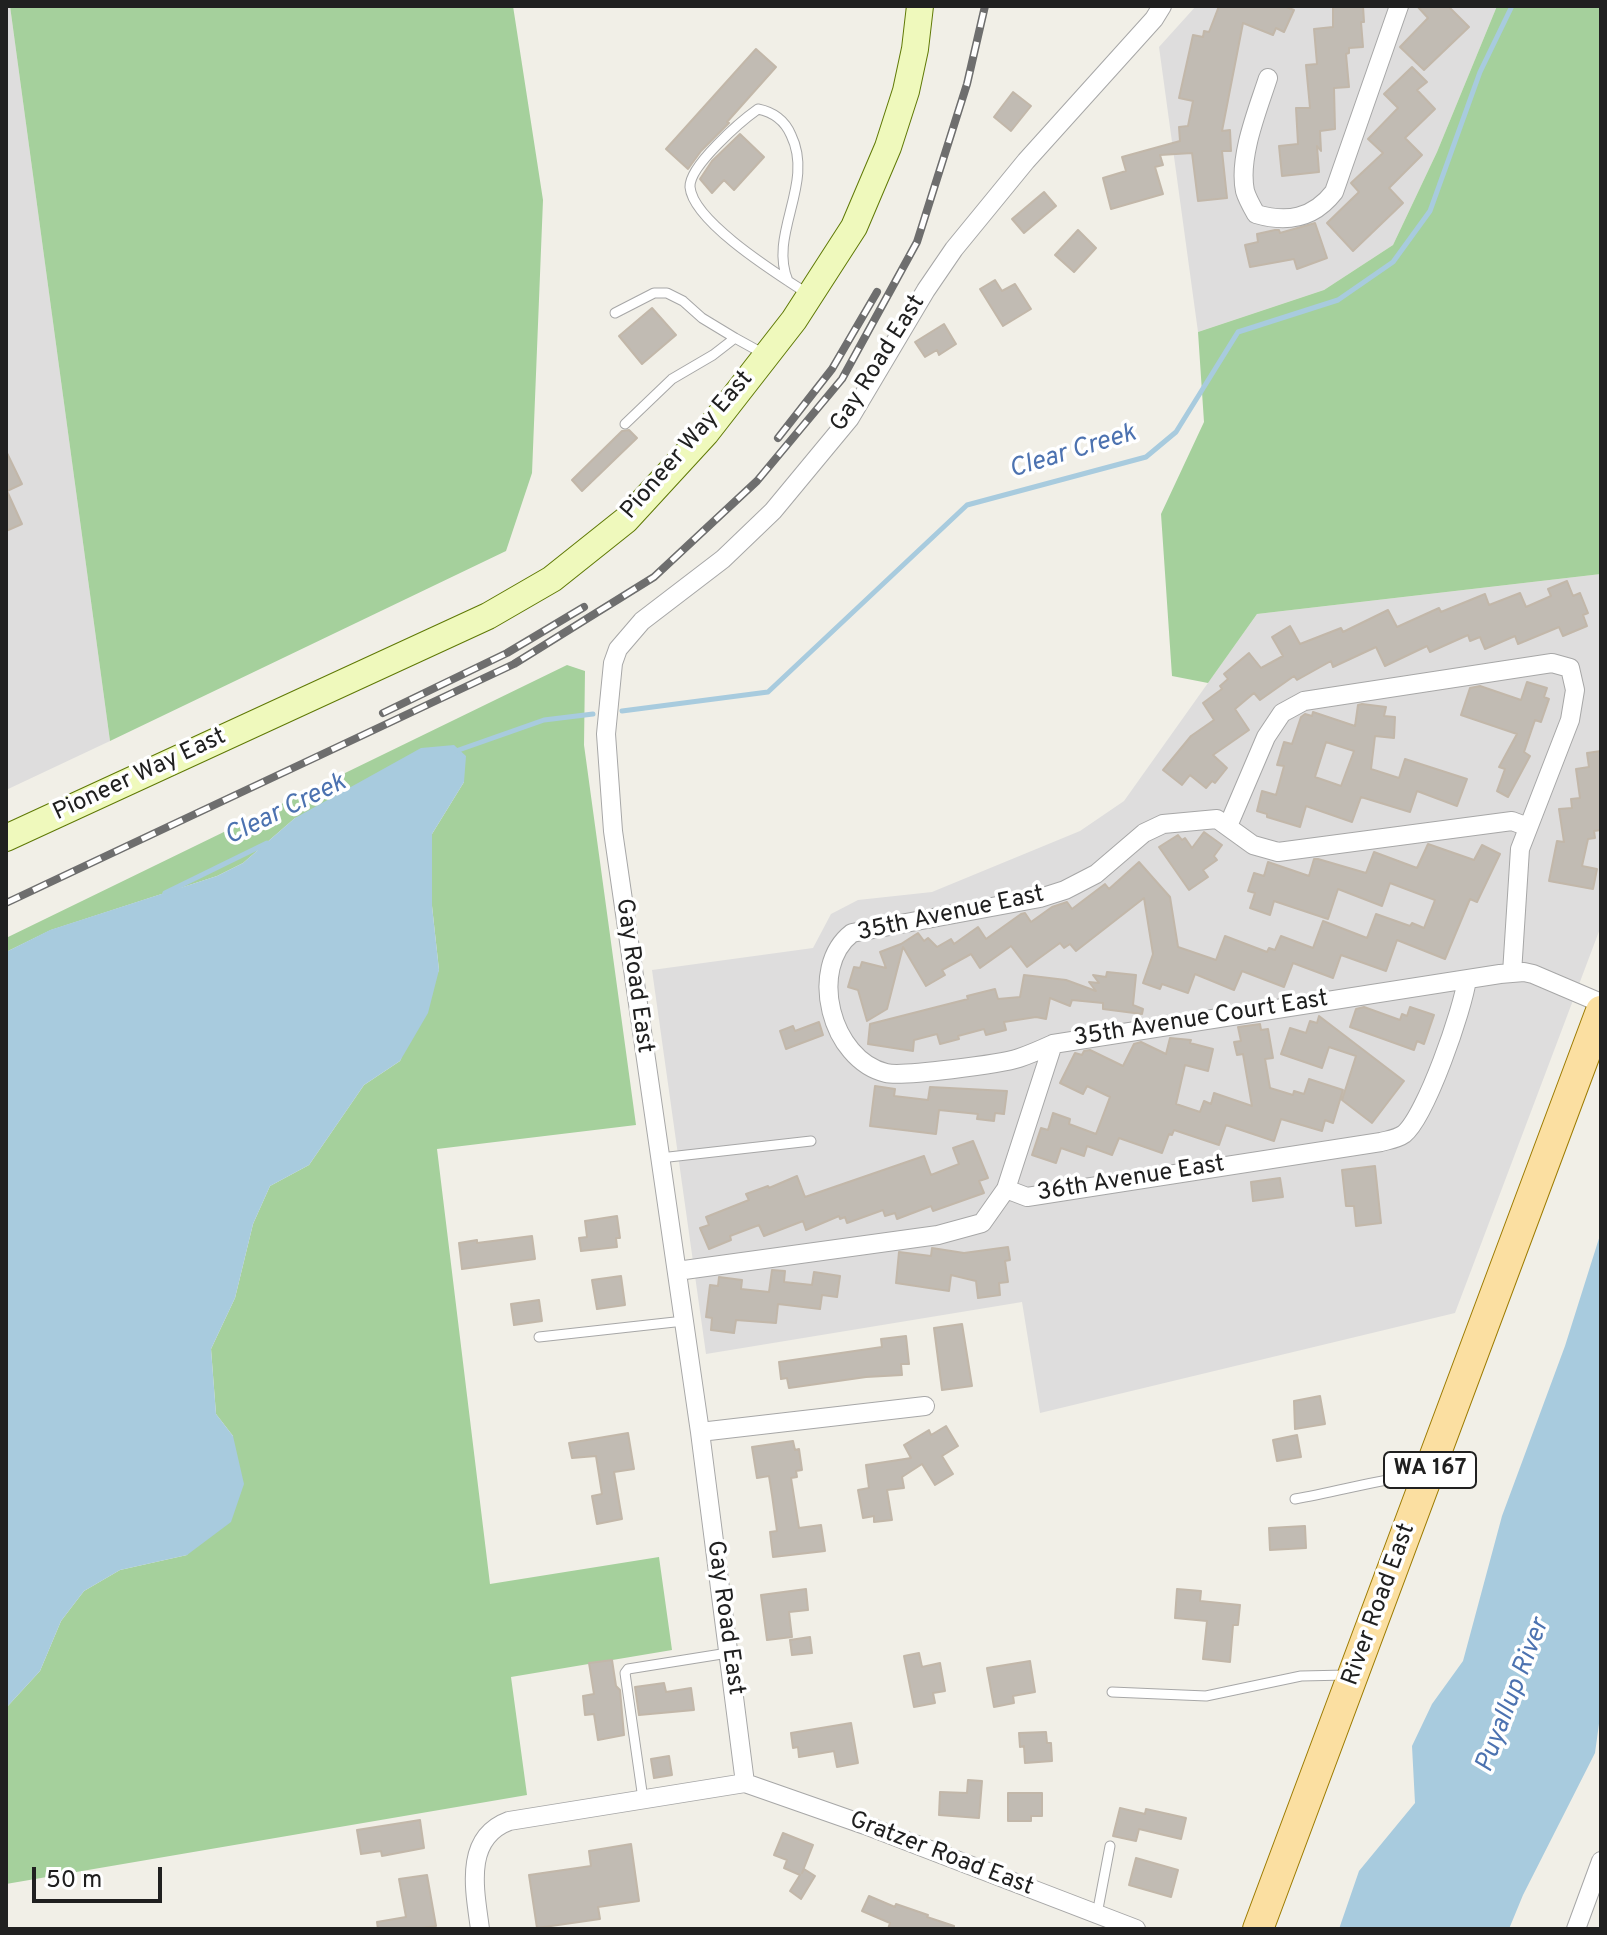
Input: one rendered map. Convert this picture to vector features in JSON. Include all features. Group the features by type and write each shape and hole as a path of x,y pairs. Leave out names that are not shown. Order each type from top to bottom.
{"main road":[{"name":"Pioneer Way East","path":"6,838 488,616 552,579 626,520 706,433 767,356 854,227 888,147 906,91 920,6"},
{"name":"River Road East","path":"1258,1929 1601,1011"}],"street":[{"name":"Gay Road East","path":"745,1783 700,1432 615,847 606,734 613,663 618,649 642,621 723,559 773,511 850,418 954,249 1026,161 1154,19 1162,6"},
{"path":"1268,78 1251,131 1244,177 1245,193 1256,214 1266,217 1304,215 1324,204 1334,192 1399,6"},
{"path":"1228,826 1266,737 1282,713 1304,701 1552,663 1570,668 1575,690 1570,720 1520,849 1512,973"},
{"name":"35th Avenue East","path":"830,1008 832,959 843,940 852,933 1017,904 1065,890 1111,864 1144,833 1163,824 1217,819 1253,845 1278,852 1512,821 1528,827"},
{"name":"35th Avenue Court East","path":"830,1008 838,1028 855,1054 876,1070 901,1074 1017,1059 1053,1044 1512,973 1533,974 1601,1003"},
{"name":"36th Avenue East","path":"677,1271 938,1235 968,1228 982,1223 1006,1189 1027,1197 1381,1142 1402,1136 1417,1117 1442,1059 1458,1017 1467,979"},
{"path":"1006,1189 1053,1044"},
{"path":"700,1432 925,1406"},
{"path":"480,1929 474,1876 476,1858 487,1836 497,1825 745,1783"},
{"name":"Gratzer Road East","path":"745,1783 865,1825 1136,1929"},
{"path":"1576,1929 1601,1861"}],"lane":[{"path":"788,281 784,248 799,178 796,145 779,119 768,111 758,109 702,162 691,179 690,188 702,214 720,232 788,281 810,296"},
{"path":"615,313 654,293 667,293 683,301 702,318 767,356"},
{"path":"625,424 672,379 735,338"},
{"path":"660,1158 811,1141"},
{"path":"539,1337 684,1321"},
{"path":"1295,1499 1339,1492 1389,1478 1429,1474"},
{"path":"643,1799 625,1673 628,1669 728,1653"},
{"path":"1112,1692 1206,1696 1301,1676 1354,1675"},
{"path":"1097,1914 1110,1846"}],"shaded area":[{"path":"6,6 10,6 110,741 6,790"},
{"path":"1196,6 1497,6 1437,152 1393,245 1324,290 1198,332 1159,47"},
{"path":"1601,574 1601,926 1455,1313 1040,1413 1022,1302 706,1354 652,970 813,948 831,914 858,900 932,892 1080,831 1124,801 1257,614"}],"green space":[{"path":"10,6 513,6 543,200 532,473 506,551 110,741"},
{"path":"1497,6 1601,6 1601,574 1257,614 1208,683 1172,676 1161,514 1204,422 1198,332 1324,290 1393,245 1437,152"},
{"path":"567,665 585,671 584,745 636,1125 437,1149 490,1584 659,1557 672,1650 511,1677 527,1795 6,1884 6,1708 40,1671 61,1621 84,1591 120,1570 187,1555 233,1436 216,1414 211,1349 235,1298 253,1224 270,1186 309,1165 364,1085 400,1061 439,970 432,906 432,834 464,782 295,818 243,863 217,876 51,930 6,952 6,938"}],"water":[{"path":"454,745 466,756 464,782 432,834 432,906 439,970 428,1013 400,1061 364,1085 309,1165 270,1186 253,1224 235,1298 211,1349 216,1414 233,1436 244,1484 231,1522 187,1555 120,1570 84,1591 61,1621 40,1671 6,1708 6,952 50,930 217,876 243,863 295,818 421,748"},
{"name":"Puyallup River","path":"1601,1232 1601,1709 1595,1753 1509,1929 1339,1929 1359,1871 1415,1803 1412,1746 1432,1704 1463,1661 1502,1516 1565,1346"}],"building":[{"path":"1219,6 1284,6 1294,10 1284,32 1276,28 1273,35 1243,23 1222,131 1230,130 1231,151 1222,151 1227,198 1198,201 1192,153 1160,155 1163,165 1155,167 1163,194 1111,209 1103,178 1126,171 1122,157 1180,141 1179,127 1188,126 1193,101 1179,98 1193,35 1203,37 1204,31 1209,32"},
{"path":"1333,6 1363,6 1363,47 1349,48 1346,54 1349,87 1334,88 1335,129 1320,131 1321,151 1317,146 1319,172 1282,176 1279,146 1298,144 1296,108 1310,108 1306,65 1317,64 1314,29 1333,27"},
{"path":"1417,6 1448,6 1469,27 1424,70 1400,47 1428,18"},
{"path":"756,49 776,67 688,169 666,149"},
{"path":"1412,67 1427,82 1417,90 1435,109 1405,138 1422,155 1389,188 1403,203 1353,251 1327,223 1359,192 1351,183 1383,153 1368,139 1398,108 1384,94"},
{"path":"1013,92 1031,106 1011,131 994,117"},
{"path":"740,134 764,157 734,190 724,180 712,193 700,179 712,161"},
{"path":"1044,192 1056,206 1024,233 1012,219"},
{"path":"1315,223 1327,258 1297,269 1294,259 1250,267 1245,245 1258,242 1257,234 1275,230 1280,233"},
{"path":"1078,230 1096,248 1074,272 1055,255"},
{"path":"995,280 1002,291 1015,284 1031,309 1003,326 980,289"},
{"path":"652,308 676,335 642,364 619,336"},
{"path":"944,324 956,344 939,355 937,350 925,357 915,342"},
{"path":"629,430 637,438 582,491 572,480 622,431"},
{"path":"6,451 22,484 7,491 22,524 6,531"},
{"path":"1567,581 1573,596 1580,593 1588,613 1583,615 1587,626 1563,636 1559,627 1518,644 1515,636 1485,649 1480,637 1470,641 1468,635 1430,652 1427,646 1385,666 1376,647 1333,667 1331,661 1297,680 1294,676 1260,700 1254,693 1235,709 1249,730 1213,755 1227,768 1215,783 1212,781 1206,788 1190,775 1182,785 1163,770 1191,736 1214,720 1203,703 1222,689 1220,686 1228,679 1224,674 1249,653 1261,668 1283,656 1272,637 1290,626 1300,644 1341,628 1343,632 1388,610 1397,627 1439,608 1441,612 1485,594 1489,605 1520,593 1526,607 1551,596 1548,589"},
{"path":"1527,682 1547,688 1544,697 1549,699 1541,722 1535,720 1524,752 1530,756 1508,797 1497,791 1505,769 1499,767 1517,734 1461,715 1470,688 1480,686 1521,700"},
{"path":"1358,705 1386,707 1384,716 1395,717 1394,738 1375,736 1371,769 1399,778 1405,759 1467,779 1457,806 1417,791 1410,812 1361,797 1352,822 1306,806 1300,827 1257,811 1262,791 1276,795 1284,766 1277,765 1284,742 1292,744 1301,717 1305,714 1312,716 1313,712 1355,726","holes":["1326,742 1354,751 1341,786 1315,777"]},
{"path":"1601,751 1601,830 1594,831 1595,838 1588,839 1582,866 1597,869 1593,889 1549,881 1557,841 1564,842 1559,809 1572,808 1571,799 1580,798 1576,769 1589,767 1587,753"},
{"path":"1204,832 1222,845 1214,856 1217,860 1203,870 1208,877 1189,890 1159,847 1178,835 1182,840 1185,838 1192,848"},
{"path":"1428,844 1474,860 1482,845 1500,854 1477,902 1470,899 1445,959 1397,940 1386,971 1341,955 1333,978 1293,963 1284,987 1242,971 1234,990 1195,974 1188,993 1162,984 1160,989 1143,983 1153,954 1144,898 1076,951 1070,944 1064,948 1060,943 1027,967 1011,946 980,968 971,954 942,970 945,975 926,986 903,947 887,1009 867,1021 858,990 848,987 854,967 860,968 862,962 886,968 880,952 918,933 924,941 928,938 937,947 951,939 954,944 978,927 986,939 1021,914 1025,913 1031,922 1052,907 1067,902 1072,909 1105,884 1109,889 1139,862 1170,897 1178,947 1216,960 1225,936 1267,952 1269,948 1275,950 1281,936 1313,948 1323,921 1367,938 1376,914 1424,928 1435,900 1390,883 1382,906 1338,889 1328,919 1274,901 1270,915 1250,908 1255,893 1248,891 1254,873 1264,876 1268,862 1309,876 1314,859 1366,873 1374,852 1417,868"},
{"path":"1107,972 1136,975 1133,1005 1143,1009 1142,1014 1103,1009 1103,1003 1072,1000 1070,1006 1050,998 1046,1019 1036,1017 1004,1022 1006,1030 986,1035 984,1029 940,1044 937,1034 914,1040 913,1051 868,1044 870,1024 995,989 998,999 1020,997 1024,975 1066,980 1096,991 1089,982 1099,983 1093,975 1106,977"},
{"path":"1364,1007 1400,1020 1402,1014 1407,1016 1410,1007 1434,1015 1424,1044 1417,1041 1414,1050 1350,1027 1356,1009"},
{"path":"1319,1016 1404,1081 1372,1123 1342,1100 1356,1056 1329,1047 1322,1068 1281,1054 1290,1028 1306,1033 1310,1021 1317,1023"},
{"path":"819,1022 823,1035 786,1049 780,1031 793,1026 795,1031"},
{"path":"1260,1024 1261,1030 1268,1029 1273,1058 1265,1059 1270,1088 1293,1095 1294,1091 1304,1094 1309,1079 1343,1090 1333,1123 1325,1120 1322,1131 1281,1119 1274,1141 1226,1125 1219,1145 1174,1130 1172,1135 1169,1134 1162,1153 1119,1138 1112,1155 1087,1146 1084,1156 1061,1148 1056,1163 1032,1155 1041,1128 1048,1130 1053,1113 1070,1119 1069,1124 1096,1134 1110,1097 1087,1086 1083,1094 1060,1083 1075,1053 1082,1055 1090,1050 1123,1066 1134,1044 1141,1042 1166,1054 1170,1038 1191,1040 1190,1043 1213,1049 1208,1071 1185,1065 1176,1104 1200,1112 1204,1101 1211,1104 1214,1093 1252,1106 1243,1054 1237,1055 1234,1042 1241,1041 1238,1027"},
{"path":"875,1086 895,1089 894,1096 928,1100 930,1087 1007,1091 1004,1114 995,1113 994,1121 977,1119 978,1114 939,1110 936,1134 870,1126"},
{"path":"973,1141 988,1178 979,1181 984,1193 933,1211 931,1206 897,1219 895,1213 885,1216 883,1210 847,1223 845,1217 840,1219 839,1216 806,1230 803,1221 764,1236 759,1225 730,1236 731,1240 709,1249 700,1228 709,1225 706,1217 749,1200 746,1194 797,1176 805,1197 924,1156 931,1175 959,1164 953,1148"},
{"path":"1375,1166 1381,1223 1356,1226 1354,1206 1346,1206 1342,1170"},
{"path":"1280,1178 1283,1197 1253,1201 1251,1182"},
{"path":"617,1216 620,1238 616,1238 617,1247 581,1251 579,1238 587,1237 585,1221"},
{"path":"532,1236 535,1259 462,1269 459,1243"},
{"path":"1008,1247 1010,1260 1005,1261 1008,1282 999,1283 1000,1295 978,1298 976,1281 951,1275 949,1291 896,1283 899,1252 931,1256 932,1248 964,1253"},
{"path":"772,1270 785,1271 784,1282 812,1285 814,1272 840,1276 837,1297 822,1295 820,1309 778,1304 776,1323 736,1320 734,1333 711,1330 712,1318 706,1317 710,1285 718,1286 719,1277 742,1280 741,1289 769,1292"},
{"path":"621,1276 625,1305 597,1309 592,1280"},
{"path":"539,1300 542,1321 514,1325 511,1304"},
{"path":"962,1324 972,1386 942,1390 934,1328"},
{"path":"906,1336 909,1364 901,1364 902,1375 789,1388 787,1378 781,1379 779,1362 882,1347 881,1339"},
{"path":"1320,1396 1325,1424 1295,1429 1294,1401"},
{"path":"946,1426 958,1446 942,1456 953,1474 935,1485 922,1464 902,1477 904,1488 887,1490 892,1520 874,1522 874,1516 863,1518 858,1490 869,1488 866,1465 911,1458 904,1445 929,1430 931,1435"},
{"path":"628,1433 634,1469 614,1472 622,1519 597,1524 592,1496 602,1494 596,1456 572,1458 569,1443"},
{"path":"1297,1435 1301,1457 1277,1461 1273,1440"},
{"path":"793,1441 795,1450 799,1449 802,1470 796,1471 797,1477 791,1478 799,1528 821,1525 825,1551 773,1557 770,1532 777,1531 769,1476 757,1478 752,1447"},
{"path":"1305,1526 1306,1548 1270,1550 1269,1528"},
{"path":"806,1589 808,1610 789,1612 792,1637 767,1640 761,1595"},
{"path":"1177,1589 1201,1591 1200,1601 1240,1605 1238,1625 1233,1625 1230,1662 1203,1659 1207,1621 1175,1618"},
{"path":"810,1637 812,1653 792,1655 790,1640"},
{"path":"919,1653 922,1667 940,1663 945,1691 933,1693 935,1703 914,1707 904,1656"},
{"path":"612,1660 616,1686 620,1690 624,1735 598,1740 594,1714 585,1715 583,1696 594,1694 589,1663"},
{"path":"1030,1661 1035,1692 1013,1696 1014,1703 994,1707 987,1668"},
{"path":"664,1683 666,1692 691,1688 694,1710 639,1715 635,1687"},
{"path":"851,1723 858,1763 837,1767 834,1751 799,1757 798,1747 793,1748 791,1733"},
{"path":"1046,1732 1047,1743 1051,1743 1052,1761 1025,1763 1019,1733"},
{"path":"669,1756 672,1775 654,1778 651,1759"},
{"path":"968,1780 982,1781 979,1818 939,1815 940,1792 967,1793"},
{"path":"1008,1793 1042,1793 1042,1816 1031,1816 1031,1821 1008,1821"},
{"path":"1120,1808 1145,1814 1146,1809 1186,1818 1181,1839 1139,1829 1136,1841 1113,1836"},
{"path":"420,1820 424,1848 382,1856 381,1851 361,1854 357,1830"},
{"path":"783,1833 813,1845 802,1873 804,1869 815,1876 801,1899 790,1891 800,1875 784,1868 787,1860 774,1855"},
{"path":"631,1844 639,1901 598,1907 600,1919 537,1928 529,1875 591,1866 589,1851"},
{"path":"1136,1858 1178,1870 1171,1897 1129,1885"},
{"path":"427,1875 436,1926 378,1929 377,1922 406,1917 399,1879"},
{"path":"869,1896 895,1907 896,1904 928,1915 954,1926 954,1929 888,1929 890,1923 862,1911"}],"waterway":[{"name":"Clear Creek","path":"622,711 768,692 967,505 1146,457 1176,432 1238,332 1338,300 1393,262 1430,211 1480,72 1512,6"},
{"name":"Clear Creek","path":"453,752 544,720 593,714"},
{"name":"Clear Creek","path":"165,893 267,843"}],"railway":[{"path":"6,903 514,664 654,577 757,481 842,379 917,242 967,84 985,6"},
{"path":"778,438 832,369 877,292"},
{"path":"383,713 507,653 584,607"}]}
